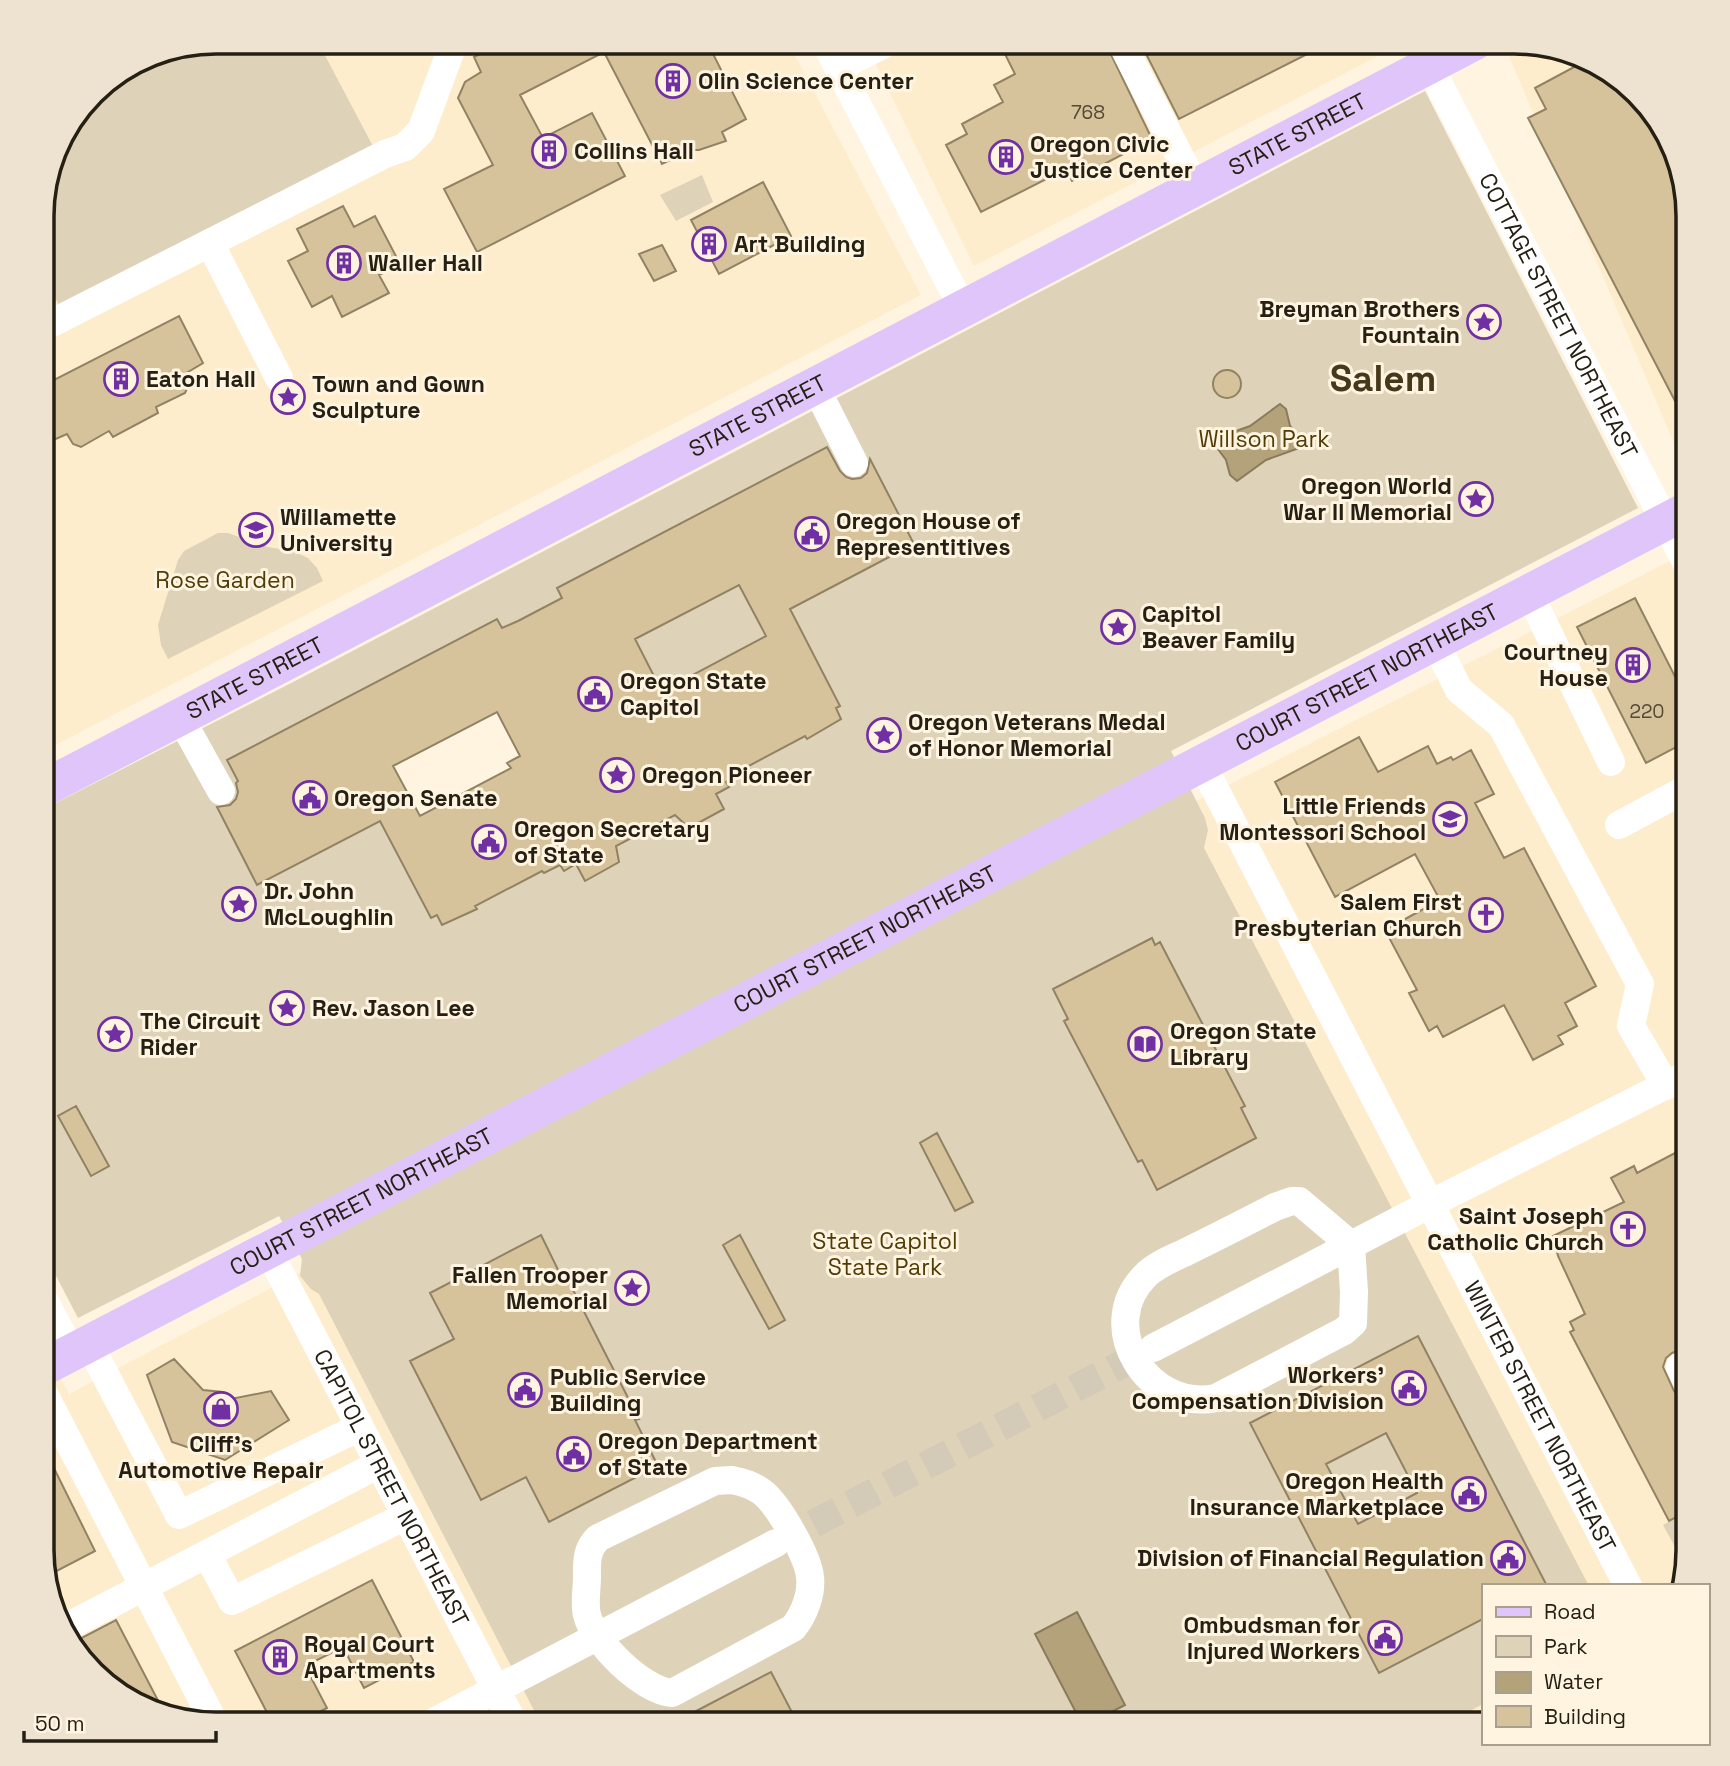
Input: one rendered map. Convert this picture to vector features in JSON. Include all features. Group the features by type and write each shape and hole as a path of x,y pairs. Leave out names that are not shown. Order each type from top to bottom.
{"main road":[{"name":"STATE STREET","path":"55,782 1196,188 1421,55"},
{"name":"COURT STREET NORTHEAST","path":"67,1355 1676,517"}],"street":[{"path":"55,321 384,154 405,147 421,131 449,55"},
{"path":"832,55 963,309"},
{"path":"838,67 862,55"},
{"path":"1128,55 1196,188"},
{"name":"COTTAGE STREET NORTHEAST","path":"1424,55 1676,514"},
{"path":"210,243 279,378"},
{"path":"815,386 854,463"},
{"path":"1529,593 1611,762"},
{"path":"1435,642 1459,690 1501,725 1640,984 1631,1027 1676,1079"},
{"path":"180,717 221,790"},
{"name":"WINTER STREET NORTHEAST","path":"1202,764 1627,1584"},
{"path":"1619,825 1676,794"},
{"path":"1153,1348 1676,1081"},
{"path":"1292,1201 1299,1201 1351,1245 1353,1323 1345,1331 1251,1380 1216,1398 1205,1400 1176,1397 1146,1377 1134,1358 1125,1322 1126,1308 1131,1294 1154,1269 1275,1207 1292,1201"},
{"name":"CAPITOL STREET NORTHEAST","path":"268,1250 508,1712"},
{"path":"54,1325 67,1355 179,1515 360,1427"},
{"path":"54,1413 208,1711"},
{"path":"73,1624 379,1464"},
{"path":"715,1481 746,1483 761,1492 780,1512 807,1566 810,1579 808,1595 799,1620 793,1628 672,1693 652,1687 622,1664 596,1637 587,1615 586,1555 593,1543 598,1538 715,1481"},
{"path":"207,1554 232,1601 406,1516"},
{"path":"454,1712 776,1543"}],"shaded area":[{"name":"Willamette University","path":"325,55 795,55 921,295 55,745 55,298 60,307 375,150"},
{"path":"871,55 1380,55 974,266"},
{"path":"1509,55 1556,60 1595,76 1636,109 1663,154 1673,185 1676,216 1676,448"},
{"path":"1676,558 1676,1550 1672,1584 1482,1584 1482,1712 1313,1712 902,950"},
{"path":"593,1119 896,1712 216,1712 185,1709 154,1699 135,1690 94,1657 71,1621 57,1581 54,1550 54,1366 69,1394"}],"green space":[{"path":"325,55 375,150 60,307 55,298 55,206 60,174 82,126 109,94 135,76 185,57"},
{"name":"State Capitol State Park","path":"1425,91 1638,508 1171,751 1205,818 1208,830 1204,848 1588,1584 1482,1584 1482,1705 1468,1712 535,1712 319,1294 300,1276 302,1259 279,1216 78,1318 54,1272 55,804 297,680","holes":["747,520 794,607 771,619 802,633 840,705 836,708 841,718 808,739 805,736 743,769 744,772 726,782 728,787 716,794 724,809 690,828 675,815 616,846 619,862 585,880 576,864 564,871 560,865 544,873 542,871 442,925 437,915 431,917 402,810 367,715 517,621 523,632 562,598"]},
{"path":"702,175 713,202 676,221 660,195"},
{"name":"Rose Garden","path":"218,533 228,533 268,547 293,551 308,558 323,581 168,659 161,645 158,625 178,560 184,551"},
{"path":"739,585 766,636 674,685 670,678 658,684 650,668 643,672 628,643"},
{"path":"1676,1518 1676,1549 1663,1525"}],"water":[{"path":"1280,404 1286,409 1290,426 1302,439 1302,447 1266,460 1237,481 1230,475 1226,460 1215,445 1214,439 1250,426"},
{"path":"1077,1612 1125,1705 1111,1712 1076,1712 1035,1634"}],"building":[{"name":"Collins Hall","path":"598,55 520,95 543,138 592,113 625,176 477,252 444,189 493,165 458,98 465,82 481,72 474,57"},
{"name":"Collins Hall","path":"606,55 714,55 746,119 722,132 726,141 691,150 662,164"},
{"path":"1006,55 1111,55 1152,139 1072,181 1066,169 981,212 946,145 967,134 962,124 1003,102 994,85 1015,74"},
{"path":"1147,55 1305,55 1179,119"},
{"path":"1575,67 1595,76 1636,109 1663,154 1673,185 1676,216 1676,403 1528,118 1546,109 1535,88"},
{"path":"763,182 791,236 719,274 691,220"},
{"name":"Waller Hall","path":"343,206 354,227 375,216 400,264 379,275 389,293 342,317 332,296 312,307 288,261 308,251 297,229"},
{"path":"662,245 676,271 654,281 639,254"},
{"name":"Eaton Hall","path":"179,316 203,363 183,375 189,384 185,393 156,407 158,413 113,437 109,431 81,447 73,444 67,434 55,439 55,379"},
{"path":"1227,370 1237,374 1241,384 1237,394 1227,398 1217,394 1213,384 1217,374"},
{"name":"Oregon State Capitol","path":"827,447 840,471 852,479 861,478 867,473 870,459 914,544 790,609 840,706 836,708 841,719 807,739 805,736 743,769 745,771 726,782 729,787 716,794 724,809 689,828 675,815 616,846 619,862 585,881 576,864 564,871 560,865 544,873 542,871 475,906 477,909 442,925 437,915 431,918 380,821 257,885 217,807 230,805 238,792 238,781 227,760 497,619 502,628 518,621 562,598 557,588","holes":["739,585 766,636 674,685 670,677 658,684 635,639","497,712 520,756 507,763 511,768 420,816 393,766"]},
{"name":"Courtney House","path":"1635,598 1676,678 1676,747 1646,763 1577,627"},
{"name":"Salem First Presbyterian Church","path":"1359,737 1378,772 1428,746 1437,764 1451,757 1453,760 1471,750 1494,794 1475,803 1504,858 1524,848 1596,986 1565,1003 1577,1026 1558,1036 1563,1044 1533,1060 1504,1005 1443,1037 1437,1026 1429,1031 1409,993 1417,990 1385,930 1440,900 1415,854 1335,897 1275,782"},
{"name":"Oregon State Library","path":"1152,938 1155,945 1160,942 1245,1106 1241,1108 1256,1138 1157,1190 1142,1160 1138,1162 1064,1021 1068,1019 1053,989"},
{"path":"76,1106 109,1166 91,1176 58,1116"},
{"path":"937,1133 973,1202 955,1211 920,1143"},
{"path":"1676,1153 1676,1352 1666,1358 1663,1367 1676,1393 1676,1517 1669,1521 1570,1332 1574,1330 1570,1322 1585,1314 1558,1256 1557,1252 1560,1250 1553,1236 1624,1202 1611,1178 1634,1166 1637,1173"},
{"name":"Public Service Building","path":"541,1235 564,1282 568,1280 639,1419 635,1420 658,1466 549,1522 526,1477 481,1500 410,1361 454,1339 430,1293"},
{"path":"740,1235 785,1320 769,1329 723,1245"},
{"path":"1418,1336 1546,1584 1482,1584 1482,1620 1379,1673 1250,1423","holes":["1386,1433 1417,1493 1358,1524 1326,1464"]},
{"name":"Cliff's Automotive Repair","path":"174,1359 203,1390 223,1392 231,1399 271,1391 289,1420 225,1460 172,1442 147,1375"},
{"path":"54,1468 95,1551 56,1571"},
{"name":"Royal Court Apartments","path":"372,1580 414,1662 364,1688 343,1647 305,1666 327,1708 319,1712 267,1712 235,1651"},
{"path":"116,1620 158,1700 135,1690 118,1678 94,1657 81,1638"},
{"path":"771,1672 792,1712 694,1712"}],"tunnel":[{"path":"776,1543 1153,1348"}],"place":[{"name":"Olin Science Center","path":"673,81"},
{"name":"Collins Hall","path":"549,151"},
{"name":"Oregon Civic Justice Center","path":"1006,157"},
{"name":"Art Building","path":"709,244"},
{"name":"Waller Hall","path":"344,263"},
{"name":"Breyman Brothers Fountain","path":"1484,322"},
{"name":"Eaton Hall","path":"121,379"},
{"name":"Town and Gown Sculpture","path":"288,397"},
{"name":"Oregon World War II Memorial","path":"1476,499"},
{"name":"Willamette University","path":"256,530"},
{"name":"Oregon House of Representitives","path":"812,534"},
{"name":"Capitol Beaver Family","path":"1118,627"},
{"name":"Courtney House","path":"1633,665"},
{"name":"Oregon State Capitol","path":"595,694"},
{"name":"Oregon Veterans Medal of Honor Memorial","path":"884,735"},
{"name":"Oregon Pioneer","path":"617,775"},
{"name":"Oregon Senate","path":"310,798"},
{"name":"Little Friends Montessori School","path":"1450,819"},
{"name":"Oregon Secretary of State","path":"489,842"},
{"name":"Dr. John McLoughlin","path":"239,904"},
{"name":"Salem First Presbyterian Church","path":"1486,915"},
{"name":"Rev. Jason Lee","path":"287,1008"},
{"name":"The Circuit Rider","path":"115,1034"},
{"name":"Oregon State Library","path":"1145,1044"},
{"name":"Saint Joseph Catholic Church","path":"1628,1229"},
{"name":"Fallen Trooper Memorial","path":"632,1288"},
{"name":"Workers’ Compensation Division","path":"1409,1388"},
{"name":"Public Service Building","path":"525,1390"},
{"name":"Cliff's Automotive Repair","path":"221,1409"},
{"name":"Oregon Department of State","path":"574,1454"},
{"name":"Oregon Health Insurance Marketplace","path":"1469,1494"},
{"name":"Division of Financial Regulation","path":"1508,1558"},
{"name":"Ombudsman for Injured Workers","path":"1385,1638"},
{"name":"Royal Court Apartments","path":"280,1657"}],"district":[{"name":"Salem","path":"1383,378"}],"park label":[{"name":"Willson Park","path":"1264,439"}]}
